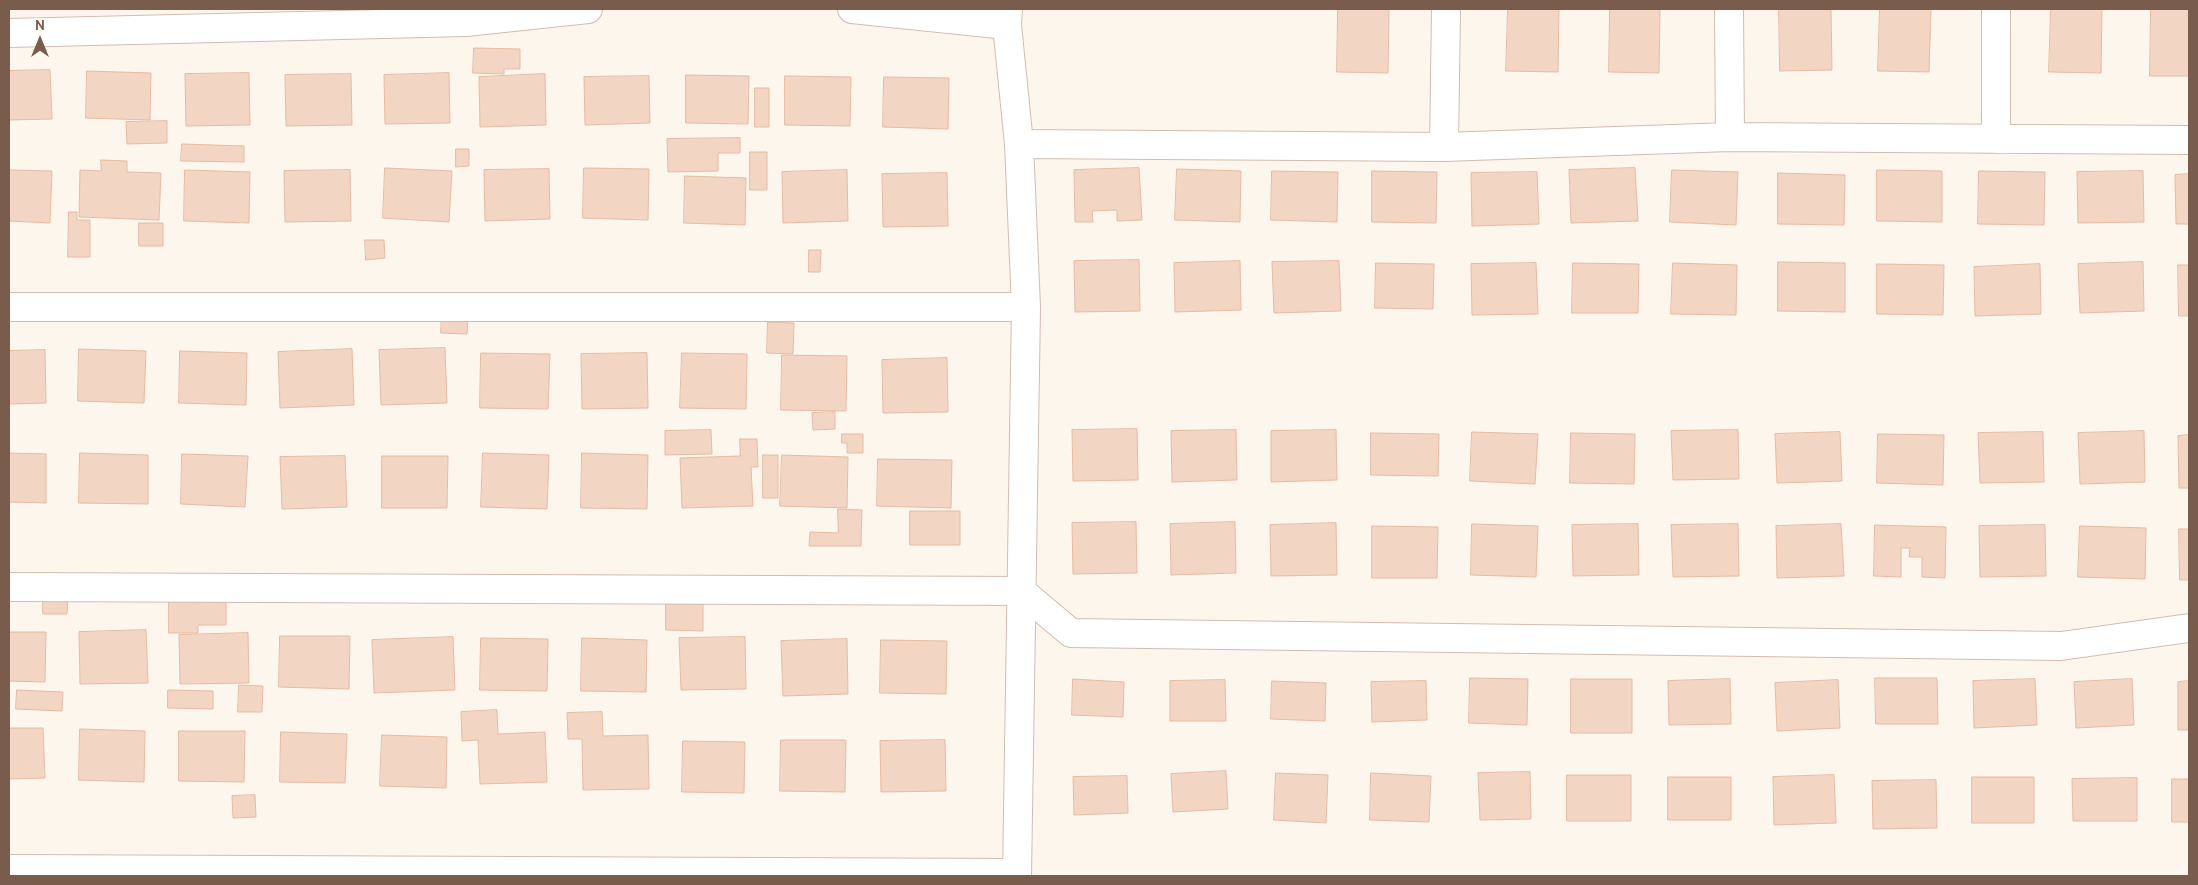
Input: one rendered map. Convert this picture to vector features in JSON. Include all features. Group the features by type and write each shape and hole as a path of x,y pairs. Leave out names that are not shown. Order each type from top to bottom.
{"street":[{"path":"9,33 588,9"},
{"path":"9,869 1017,875 1026,307 1019,144 1007,17 852,9"},
{"path":"1444,147 1446,9"},
{"path":"1729,9 1730,137"},
{"path":"1996,9 1996,139"},
{"path":"1019,144 1444,147 1730,137 2189,140"},
{"path":"9,307 1026,307"},
{"path":"9,587 1022,591 1071,633 2060,646 2189,628"}],"building":[{"path":"1338,9 1389,9 1388,73 1337,72"},
{"path":"1508,9 1559,9 1558,72 1506,71"},
{"path":"1610,9 1660,9 1659,73 1609,72"},
{"path":"1779,9 1831,9 1832,70 1780,71"},
{"path":"1880,9 1931,9 1929,72 1878,71"},
{"path":"2051,9 2102,9 2101,73 2049,72"},
{"path":"2151,9 2189,9 2189,76 2150,76"},
{"path":"474,48 520,49 520,69 504,69 504,74 473,73"},
{"path":"50,70 52,119 9,120 9,71"},
{"path":"87,71 151,73 150,120 86,118"},
{"path":"249,73 250,125 186,126 185,74"},
{"path":"449,73 450,123 385,124 384,75"},
{"path":"351,74 352,125 286,126 285,75"},
{"path":"545,74 546,125 480,127 479,77"},
{"path":"686,75 749,76 748,124 686,123"},
{"path":"649,76 650,123 585,125 584,77"},
{"path":"785,76 851,77 850,126 785,125"},
{"path":"884,77 949,78 948,129 883,127"},
{"path":"755,88 769,88 769,127 755,127"},
{"path":"167,121 167,143 127,144 126,122"},
{"path":"740,138 740,153 718,153 718,171 668,172 667,139"},
{"path":"182,144 244,146 244,162 181,161"},
{"path":"456,149 469,149 469,166 456,167"},
{"path":"750,152 767,152 767,190 750,190"},
{"path":"101,160 127,161 127,172 161,173 159,220 79,217 80,170 101,171"},
{"path":"385,168 452,171 449,222 383,218"},
{"path":"584,168 649,169 648,220 583,218"},
{"path":"1139,168 1142,220 1117,221 1117,210 1092,211 1093,222 1075,222 1074,170"},
{"path":"1635,168 1638,221 1571,223 1569,170"},
{"path":"549,169 550,219 485,221 484,170"},
{"path":"1177,169 1241,171 1240,222 1175,220"},
{"path":"9,170 52,171 50,223 9,221"},
{"path":"185,170 250,172 249,223 184,221"},
{"path":"350,170 351,221 285,222 284,171"},
{"path":"847,170 848,221 783,223 782,172"},
{"path":"1672,170 1738,172 1736,225 1670,222"},
{"path":"1877,170 1942,171 1942,222 1877,221"},
{"path":"1272,171 1338,172 1337,222 1271,220"},
{"path":"1372,171 1437,172 1436,223 1372,222"},
{"path":"1979,171 2045,172 2044,225 1978,224"},
{"path":"2143,171 2144,222 2078,223 2077,172"},
{"path":"1537,172 1539,224 1472,226 1471,173"},
{"path":"947,173 948,226 883,227 882,174"},
{"path":"1778,173 1845,175 1844,225 1778,224"},
{"path":"2189,174 2189,224 2176,224 2175,175"},
{"path":"685,176 746,178 745,225 684,223"},
{"path":"69,212 77,212 77,220 90,220 90,257 68,257"},
{"path":"139,223 163,223 163,246 139,246"},
{"path":"365,240 384,240 385,258 366,260"},
{"path":"809,250 821,250 820,272 809,272"},
{"path":"1139,260 1140,311 1075,312 1074,261"},
{"path":"1240,261 1241,310 1175,312 1174,263"},
{"path":"1339,261 1341,311 1274,313 1272,262"},
{"path":"1778,262 1845,263 1845,312 1778,311"},
{"path":"2143,262 2144,311 2080,313 2078,264"},
{"path":"1376,263 1434,264 1433,309 1375,308"},
{"path":"1536,263 1538,314 1472,315 1471,264"},
{"path":"1573,263 1639,264 1638,313 1572,313"},
{"path":"1673,263 1737,265 1736,315 1671,314"},
{"path":"1877,264 1944,265 1943,315 1877,314"},
{"path":"2040,264 2041,314 1975,316 1974,267"},
{"path":"2178,265 2189,265 2189,316 2179,316"},
{"path":"442,313 468,315 467,334 441,333"},
{"path":"768,322 794,323 793,354 767,353"},
{"path":"445,348 447,403 381,405 379,350"},
{"path":"79,349 146,351 144,403 78,401"},
{"path":"352,349 354,405 280,408 278,352"},
{"path":"45,350 46,403 9,404 9,351"},
{"path":"180,351 247,353 246,405 179,403"},
{"path":"481,353 550,354 548,409 480,408"},
{"path":"647,353 648,408 582,409 581,354"},
{"path":"682,353 747,354 746,409 680,408"},
{"path":"782,355 847,356 846,411 781,410"},
{"path":"947,358 948,412 883,413 882,360"},
{"path":"835,412 835,429 813,430 812,413"},
{"path":"1137,429 1138,480 1073,481 1072,430"},
{"path":"711,430 712,454 665,455 665,431"},
{"path":"1236,430 1237,480 1172,482 1171,431"},
{"path":"1336,430 1337,480 1271,482 1271,431"},
{"path":"1738,430 1739,479 1673,480 1671,431"},
{"path":"2144,431 2145,482 2080,484 2078,433"},
{"path":"1472,432 1538,434 1535,484 1470,481"},
{"path":"1840,432 1842,481 1777,483 1775,434"},
{"path":"2043,432 2044,482 1980,483 1978,433"},
{"path":"1371,433 1439,434 1438,476 1371,475"},
{"path":"1571,433 1635,434 1634,484 1570,483"},
{"path":"842,434 863,434 863,453 847,453 847,443 842,443"},
{"path":"1878,434 1944,435 1943,485 1877,483"},
{"path":"2189,435 2189,488 2179,488 2178,436"},
{"path":"740,439 757,439 758,467 751,467 753,506 682,508 680,458 740,456"},
{"path":"9,453 46,454 46,503 9,502"},
{"path":"80,453 148,455 148,504 79,503"},
{"path":"483,453 549,455 547,509 481,507"},
{"path":"582,453 648,455 647,509 581,508"},
{"path":"182,454 248,456 245,507 181,504"},
{"path":"763,455 778,455 778,498 763,498"},
{"path":"782,455 848,457 847,508 780,506"},
{"path":"345,456 347,507 282,509 280,457"},
{"path":"382,456 448,456 447,508 382,508"},
{"path":"878,459 952,460 951,508 877,506"},
{"path":"838,509 862,510 861,546 809,546 810,532 838,533"},
{"path":"910,511 960,511 960,545 910,545"},
{"path":"1136,522 1137,573 1073,574 1072,523"},
{"path":"1235,522 1236,573 1171,575 1170,524"},
{"path":"1336,523 1337,575 1271,576 1270,525"},
{"path":"1472,524 1538,526 1536,577 1471,575"},
{"path":"1638,524 1639,575 1573,576 1572,525"},
{"path":"1738,524 1739,576 1673,577 1671,525"},
{"path":"1841,524 1844,576 1777,578 1776,526"},
{"path":"1875,525 1946,527 1945,578 1922,577 1922,557 1909,557 1910,548 1901,548 1901,577 1874,576"},
{"path":"2045,525 2046,576 1980,577 1979,526"},
{"path":"1372,526 1438,527 1437,578 1372,578"},
{"path":"2080,526 2146,528 2145,579 2078,577"},
{"path":"2179,529 2189,529 2189,580 2180,580"},
{"path":"43,594 68,595 67,614 43,614"},
{"path":"666,598 703,599 703,631 666,630"},
{"path":"169,600 226,600 226,625 198,625 198,633 169,633"},
{"path":"146,630 148,683 80,684 79,632"},
{"path":"9,632 46,632 45,682 9,681"},
{"path":"248,633 249,683 180,684 179,635"},
{"path":"280,636 350,636 349,689 279,687"},
{"path":"453,637 455,690 374,693 372,640"},
{"path":"745,637 746,689 681,690 679,638"},
{"path":"481,638 548,639 547,691 480,690"},
{"path":"582,638 647,640 646,692 581,691"},
{"path":"847,639 848,694 783,696 781,641"},
{"path":"881,640 947,641 946,694 880,693"},
{"path":"1470,678 1528,679 1527,725 1469,723"},
{"path":"1875,678 1937,678 1938,724 1876,724"},
{"path":"1073,679 1124,682 1123,717 1072,715"},
{"path":"1571,679 1632,679 1632,733 1571,733"},
{"path":"1730,679 1731,724 1669,725 1668,681"},
{"path":"2035,679 2037,725 1974,728 1973,681"},
{"path":"2132,679 2134,725 2076,728 2074,682"},
{"path":"1225,680 1226,721 1170,721 1170,681"},
{"path":"1838,680 1840,728 1777,731 1775,683"},
{"path":"1272,681 1326,683 1325,721 1271,719"},
{"path":"1426,681 1427,720 1372,722 1371,682"},
{"path":"2189,681 2189,730 2178,730 2178,682"},
{"path":"239,685 263,686 262,712 238,712"},
{"path":"17,690 63,692 62,711 16,709"},
{"path":"168,690 213,691 213,709 168,708"},
{"path":"497,710 498,734 545,732 547,782 480,784 478,740 462,741 461,712"},
{"path":"602,712 603,736 648,735 649,789 583,790 582,739 568,739 567,713"},
{"path":"9,728 43,728 45,778 9,779"},
{"path":"80,729 145,731 144,782 79,780"},
{"path":"179,731 245,731 244,782 179,781"},
{"path":"281,732 347,734 345,783 280,782"},
{"path":"382,735 447,737 446,788 380,786"},
{"path":"781,740 846,740 845,792 780,791"},
{"path":"945,740 946,791 881,792 880,741"},
{"path":"683,741 745,742 744,793 682,792"},
{"path":"1226,771 1228,809 1173,812 1171,774"},
{"path":"1530,772 1531,819 1480,820 1478,773"},
{"path":"1276,773 1328,775 1326,823 1274,820"},
{"path":"1371,773 1431,776 1429,822 1370,820"},
{"path":"1567,775 1631,775 1631,821 1567,821"},
{"path":"1834,775 1836,823 1774,825 1773,777"},
{"path":"1127,776 1128,813 1074,815 1073,777"},
{"path":"1668,777 1731,777 1731,820 1668,820"},
{"path":"1972,777 2034,777 2034,823 1972,823"},
{"path":"2137,778 2137,821 2073,821 2072,779"},
{"path":"2172,779 2189,779 2189,822 2172,822"},
{"path":"1936,780 1937,828 1873,829 1872,781"},
{"path":"255,795 256,817 233,818 232,796"}]}
